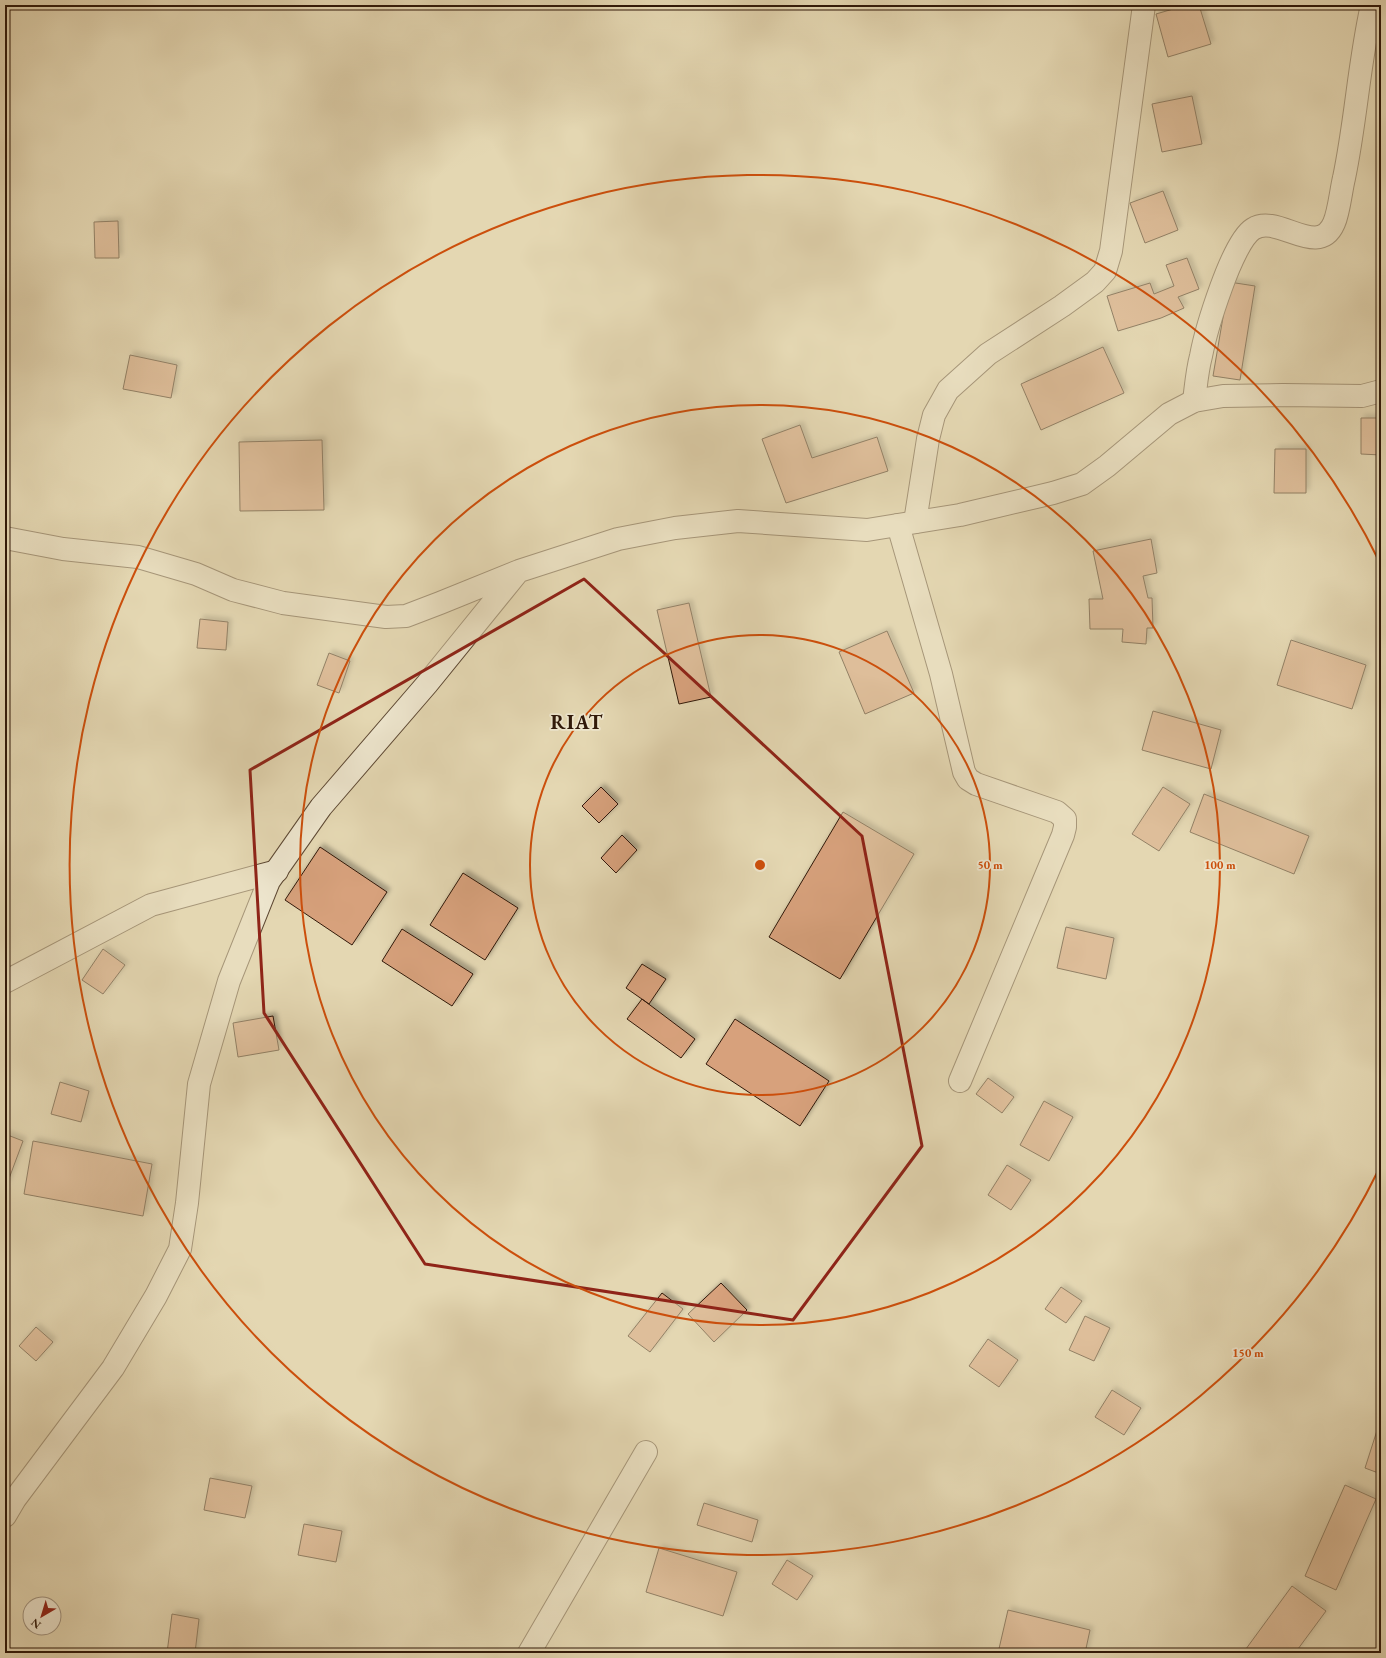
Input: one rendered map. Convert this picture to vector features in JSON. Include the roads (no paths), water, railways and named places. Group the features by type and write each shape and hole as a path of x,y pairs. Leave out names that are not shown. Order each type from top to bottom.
{"street":[{"path":"960,1081 1063,835 1065,819 1057,812 976,784 968,779 964,772 906,523 934,415 948,390 988,354 1062,306 1095,282 1105,271 1111,251 1144,5"},
{"path":"1194,401 1200,357 1224,279 1241,242 1253,229 1269,225 1315,239 1326,234 1334,222 1348,159 1364,39 1372,5"},
{"path":"5,538 63,549 138,557 196,574 233,590 283,604 386,617 406,616 519,571 618,539 675,528 738,522 867,530 974,512 1053,493 1082,484 1107,466 1169,414 1194,401 1223,396 1362,396 1381,391"},
{"path":"5,1516 15,1499 112,1368 156,1296 180,1249 187,1203 198,1084 229,981 269,881 322,807 427,684 519,571"},
{"path":"5,982 151,905 277,870"},
{"path":"529,1653 646,1452"}],"district":[{"name":"RIAT","path":"577,722"}]}
